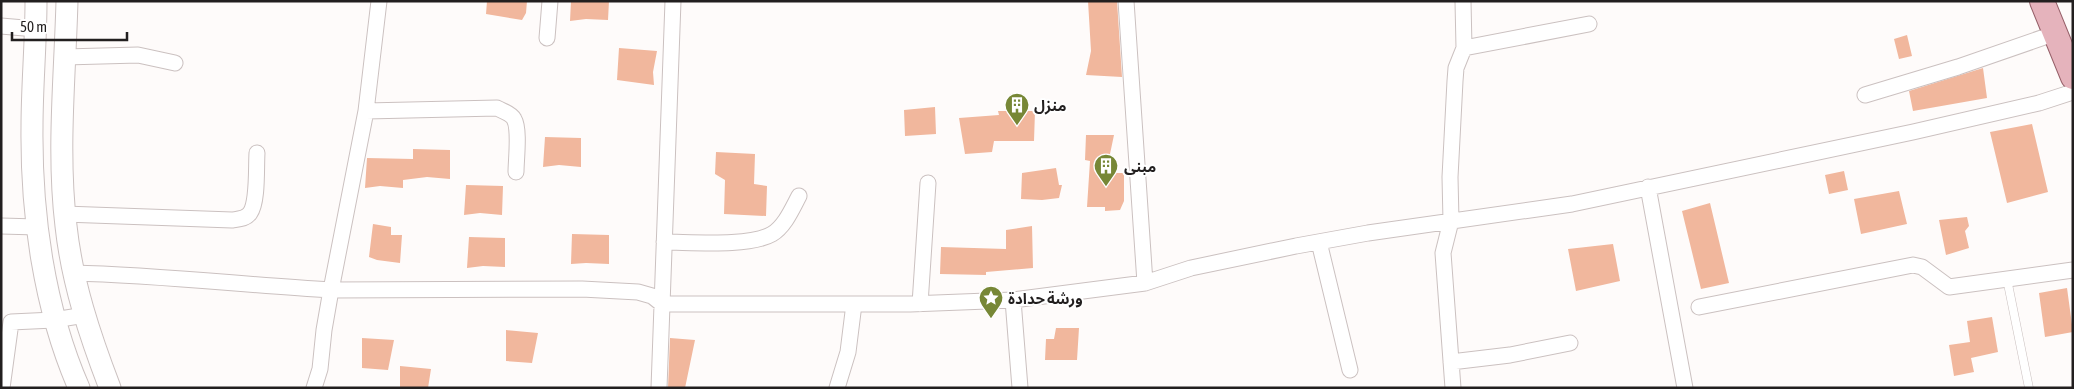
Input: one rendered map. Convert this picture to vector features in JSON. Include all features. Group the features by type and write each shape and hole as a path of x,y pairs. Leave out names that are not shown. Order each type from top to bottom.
{"main road":[{"path":"36,1 32,128 37,227 54,320 79,388"},
{"path":"66,1 62,136 64,214 73,273 110,388"},
{"path":"2042,1 2073,76"}],"street":[{"path":"314,388 320,369 331,290 366,112 379,1"},
{"path":"547,38 550,1"},
{"path":"659,388 673,1"},
{"path":"1126,1 1145,283"},
{"path":"1453,388 1443,253 1451,221 1450,177 1456,74 1464,48 1464,1"},
{"path":"1464,48 1589,24"},
{"path":"1,26 36,29"},
{"path":"1865,94 1958,67 2056,33"},
{"path":"65,57 138,54 175,62"},
{"path":"73,273 140,275 233,284 331,290 582,289 638,292 652,296 662,304 920,304 1013,300 1145,283 1191,268 1237,257 1451,221 1572,204 1648,186 1913,132 2039,103 2073,92"},
{"path":"366,112 497,108 514,118 516,126 516,172"},
{"path":"64,214 232,220 246,218 250,214 253,204 257,153"},
{"path":"920,304 928,183"},
{"path":"1648,186 1685,388"},
{"path":"664,242 758,240 778,229 790,214 799,196"},
{"path":"1,226 37,227"},
{"path":"1319,242 1350,370"},
{"path":"1699,308 1913,265 1922,267 1949,287 2073,270"},
{"path":"1013,300 1020,388"},
{"path":"837,388 848,352 854,304"},
{"path":"2,388 6,321 54,320 85,315"},
{"path":"1451,362 1510,355 1570,343"}],"lane":[{"path":"2007,279 2029,388"}],"building":[{"path":"487,1 527,1 526,13 522,20 486,14"},
{"path":"571,1 609,1 608,20 586,19 570,21"},
{"path":"1088,1 1117,1 1122,77 1086,75 1091,51"},
{"path":"1907,35 1912,56 1899,59 1894,39"},
{"path":"619,48 657,51 653,72 654,85 617,80"},
{"path":"1983,68 1987,98 1913,111 1909,91"},
{"path":"935,107 936,134 905,136 904,110"},
{"path":"998,111 1035,111 1034,141 994,141 992,152 965,154 959,118 999,115"},
{"path":"2032,124 2048,192 2007,203 1990,132"},
{"path":"1086,135 1114,135 1106,173 1124,173 1124,201 1120,210 1105,211 1105,207 1087,207 1090,161 1085,160"},
{"path":"545,137 581,138 581,167 559,165 543,167"},
{"path":"413,149 450,150 450,179 427,177 403,180 403,188 380,186 365,188 367,158 413,159"},
{"path":"716,152 755,154 754,184 767,186 766,216 724,214 725,180 715,174"},
{"path":"1056,168 1059,185 1062,185 1059,198 1042,200 1021,199 1022,173"},
{"path":"1844,171 1848,190 1829,194 1825,175"},
{"path":"466,185 503,186 502,215 480,213 464,215"},
{"path":"1899,191 1907,224 1861,234 1854,199"},
{"path":"1710,203 1729,283 1701,289 1682,211"},
{"path":"1967,217 1969,226 1965,231 1969,248 1946,255 1939,220"},
{"path":"373,224 391,227 391,235 402,235 400,263 369,257"},
{"path":"1032,226 1033,268 986,272 986,275 940,274 941,247 1006,249 1006,230"},
{"path":"572,234 609,235 609,264 571,264"},
{"path":"469,237 505,238 505,267 483,266 467,268"},
{"path":"1613,244 1620,281 1576,291 1568,249"},
{"path":"2067,288 2073,332 2045,337 2039,293"},
{"path":"1992,317 1998,352 1971,358 1974,372 1954,376 1949,345 1970,342 1967,321"},
{"path":"1056,328 1079,328 1077,360 1045,360 1046,339 1054,339"},
{"path":"506,330 538,333 532,363 506,361"},
{"path":"362,338 394,340 388,370 362,368"},
{"path":"670,338 695,340 685,388 668,388"},
{"path":"400,366 431,369 428,388 400,388"}],"place":[{"name":"منزل","path":"1017,126"},
{"name":"مبنى","path":"1106,187"},
{"name":"ورشة حدادة","path":"991,319"}]}
